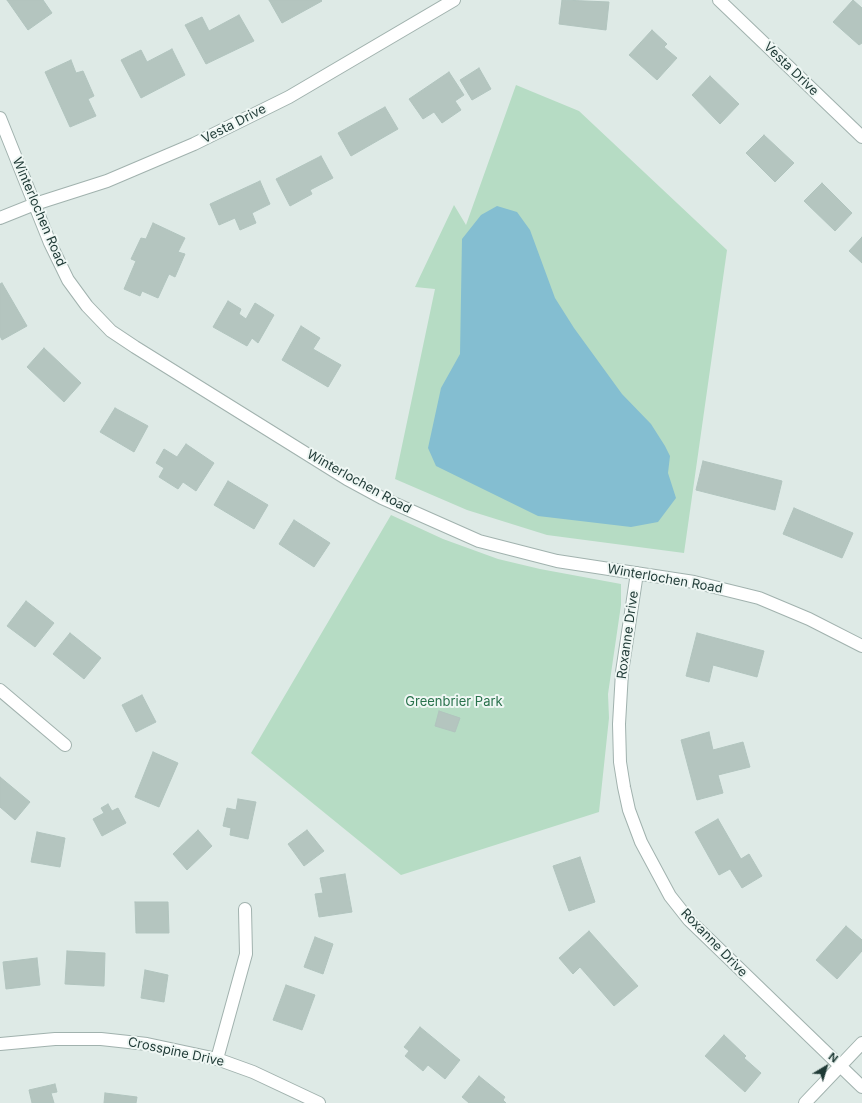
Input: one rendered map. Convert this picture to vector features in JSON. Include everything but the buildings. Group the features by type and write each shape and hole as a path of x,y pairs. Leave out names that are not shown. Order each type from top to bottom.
{"street":[{"name":"Vesta Drive","path":"0,218 35,204 106,181 228,128 288,97 454,0"},
{"name":"Vesta Drive","path":"719,0 862,137"},
{"name":"Winterlochen Road","path":"0,118 50,243 68,280 87,306 111,331 187,380 340,474 382,498 479,541 557,561 694,582 759,598 809,619 862,646"},
{"name":"Roxanne Drive","path":"636,572 622,672 619,724 620,762 624,786 629,810 641,842 670,896 689,920 862,1087"},
{"path":"0,690 65,745"},
{"path":"217,1059 246,954 245,909"},
{"name":"Crosspine Drive","path":"0,1044 55,1038 101,1039 147,1044 217,1059 253,1072 320,1103"},
{"path":"805,1103 862,1044"}],"green space":[{"path":"516,85 579,111 727,250 684,553 547,535 467,510 395,479 435,289 415,287 454,205 466,225"},
{"name":"Greenbrier Park","path":"391,515 443,539 498,559 540,569 621,584 621,605 608,694 609,718 599,812 401,875 251,753"}],"water":[{"path":"497,206 517,212 530,230 555,298 574,328 622,394 651,424 665,446 670,456 668,473 676,498 658,522 631,527 538,516 436,466 428,448 441,388 460,354 462,239 481,215"}]}
